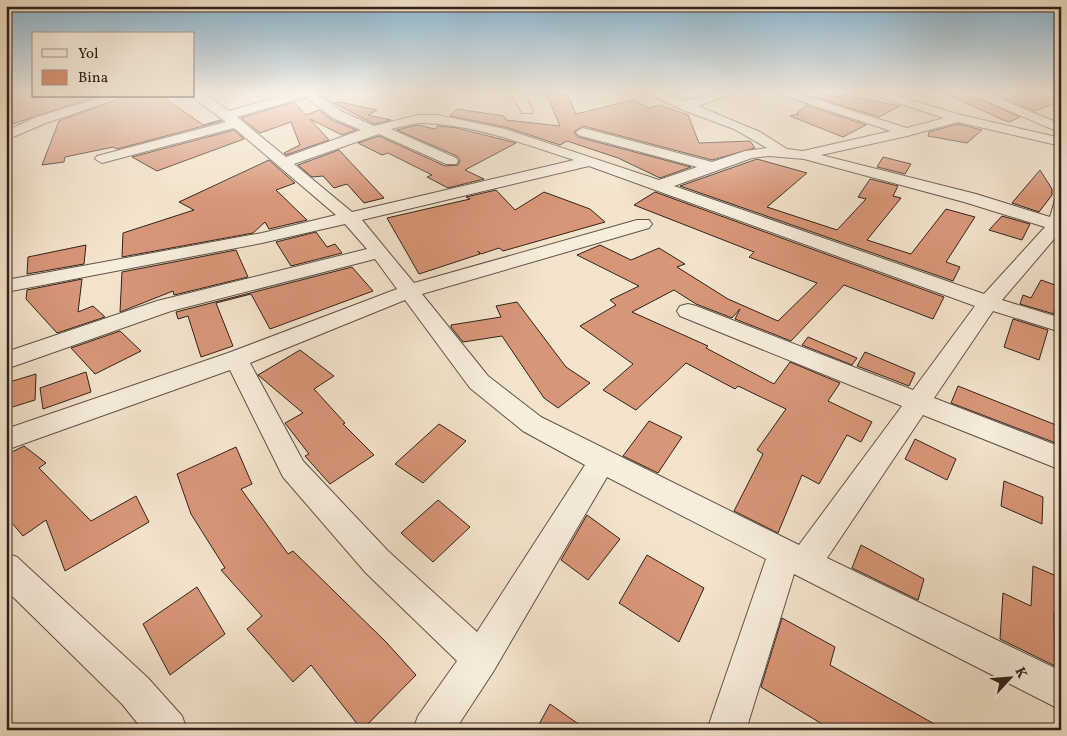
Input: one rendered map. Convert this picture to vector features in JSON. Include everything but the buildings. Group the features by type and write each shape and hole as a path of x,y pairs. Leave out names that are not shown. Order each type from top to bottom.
{"street":[{"path":"8,135 25,127"},
{"path":"102,159 208,127"},
{"path":"241,127 360,227 480,382 532,424 1061,691"},
{"path":"370,127 451,161"},
{"path":"283,163 386,127"},
{"path":"477,127 500,132 591,162 988,303 1061,325"},
{"path":"737,127 773,144 783,153"},
{"path":"892,127 907,132"},
{"path":"804,155 924,127"},
{"path":"998,127 1061,142"},
{"path":"583,132 712,167"},
{"path":"658,186 750,154 783,153 804,155 970,198 1059,218 988,303 916,403 795,558 726,730"},
{"path":"6,286 262,238 591,162"},
{"path":"6,440 236,359 410,292 643,224"},
{"path":"6,361 164,306 379,252"},
{"path":"688,311 1061,459"},
{"path":"236,359 293,469 377,562 480,659"},
{"path":"432,730 480,659 602,461"},
{"path":"6,568 135,690 168,730"}]}
